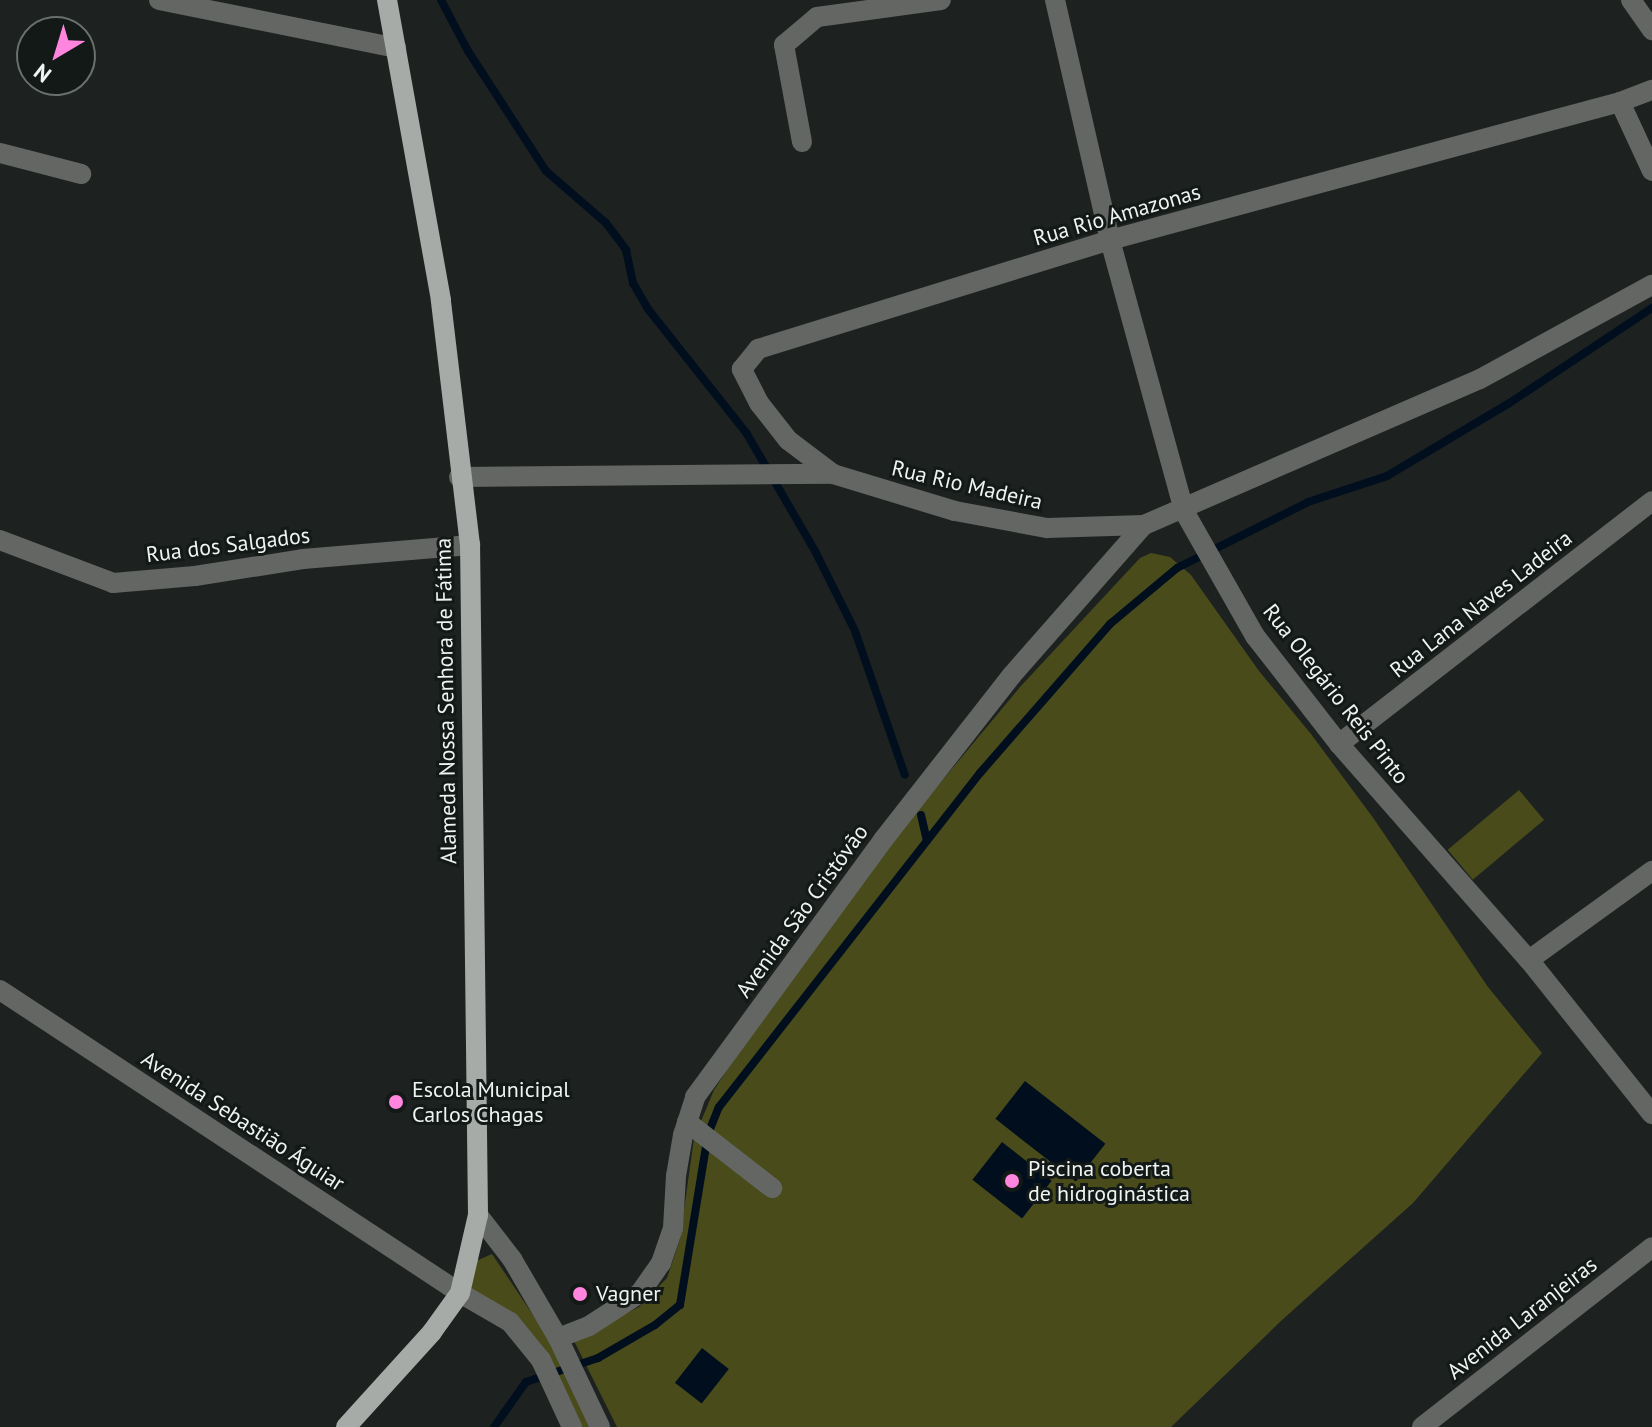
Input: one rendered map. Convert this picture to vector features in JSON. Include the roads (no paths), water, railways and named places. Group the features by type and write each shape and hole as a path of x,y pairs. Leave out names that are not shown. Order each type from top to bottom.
{"main road":[{"name":"Alameda Nossa Senhora de Fátima","path":"387,0 441,300 459,477 470,545 478,1215 460,1293"},
{"path":"346,1427 432,1332 460,1293"}],"street":[{"path":"159,0 396,48"},
{"path":"802,142 784,45 817,17 941,0"},
{"name":"Rua Olegário Reis Pinto","path":"1055,0 1110,240 1184,511 1255,636 1339,744 1529,960 1652,1114"},
{"path":"1631,0 1652,30"},
{"name":"Rua Rio Amazonas","path":"833,474 788,440 759,403 742,369 758,349 1110,240 1620,102 1652,90"},
{"path":"1620,102 1652,171"},
{"path":"0,153 81,174"},
{"name":"Rua Rio Madeira","path":"459,477 833,474 955,511 1047,528 1144,525 1184,511 1480,379 1652,285"},
{"name":"Rua Lana Naves Ladeira","path":"1339,744 1652,501"},
{"name":"Avenida São Cristóvão","path":"562,1346 640,1293 661,1263 673,1228 676,1176 695,1097 883,840 1012,675 1144,525"},
{"name":"Rua dos Salgados","path":"0,540 113,583 195,576 303,559 470,545"},
{"path":"1529,960 1652,871"},
{"name":"Avenida Sebastião Águiar","path":"0,990 460,1293 510,1322 541,1360 572,1427"},
{"path":"687,1122 772,1188"},
{"path":"478,1215 512,1259 562,1346 600,1427"},
{"name":"Avenida Laranjeiras","path":"1422,1427 1652,1247"}],"water":[{"path":"1025,1081 1105,1144 1076,1182 995,1119"},
{"name":"Piscina coberta de hidroginástica","path":"1002,1142 1052,1181 1022,1219 972,1180"},
{"path":"702,1348 729,1369 702,1404 675,1383"}],"waterway":[{"path":"441,0 468,51 546,171 606,223 626,250 633,283 648,309 747,434 815,551 855,631 905,775"},
{"path":"494,1427 526,1382 598,1358 655,1325 680,1305 708,1134 719,1107 980,773 1110,624 1177,568 1308,502 1387,476 1508,404 1652,308"},
{"path":"921,815 927,840"}],"place":[{"name":"Escola Municipal Carlos Chagas","path":"396,1102"},
{"name":"Piscina coberta de hidroginástica","path":"1012,1181"},
{"name":"Vagner","path":"580,1294"}]}
